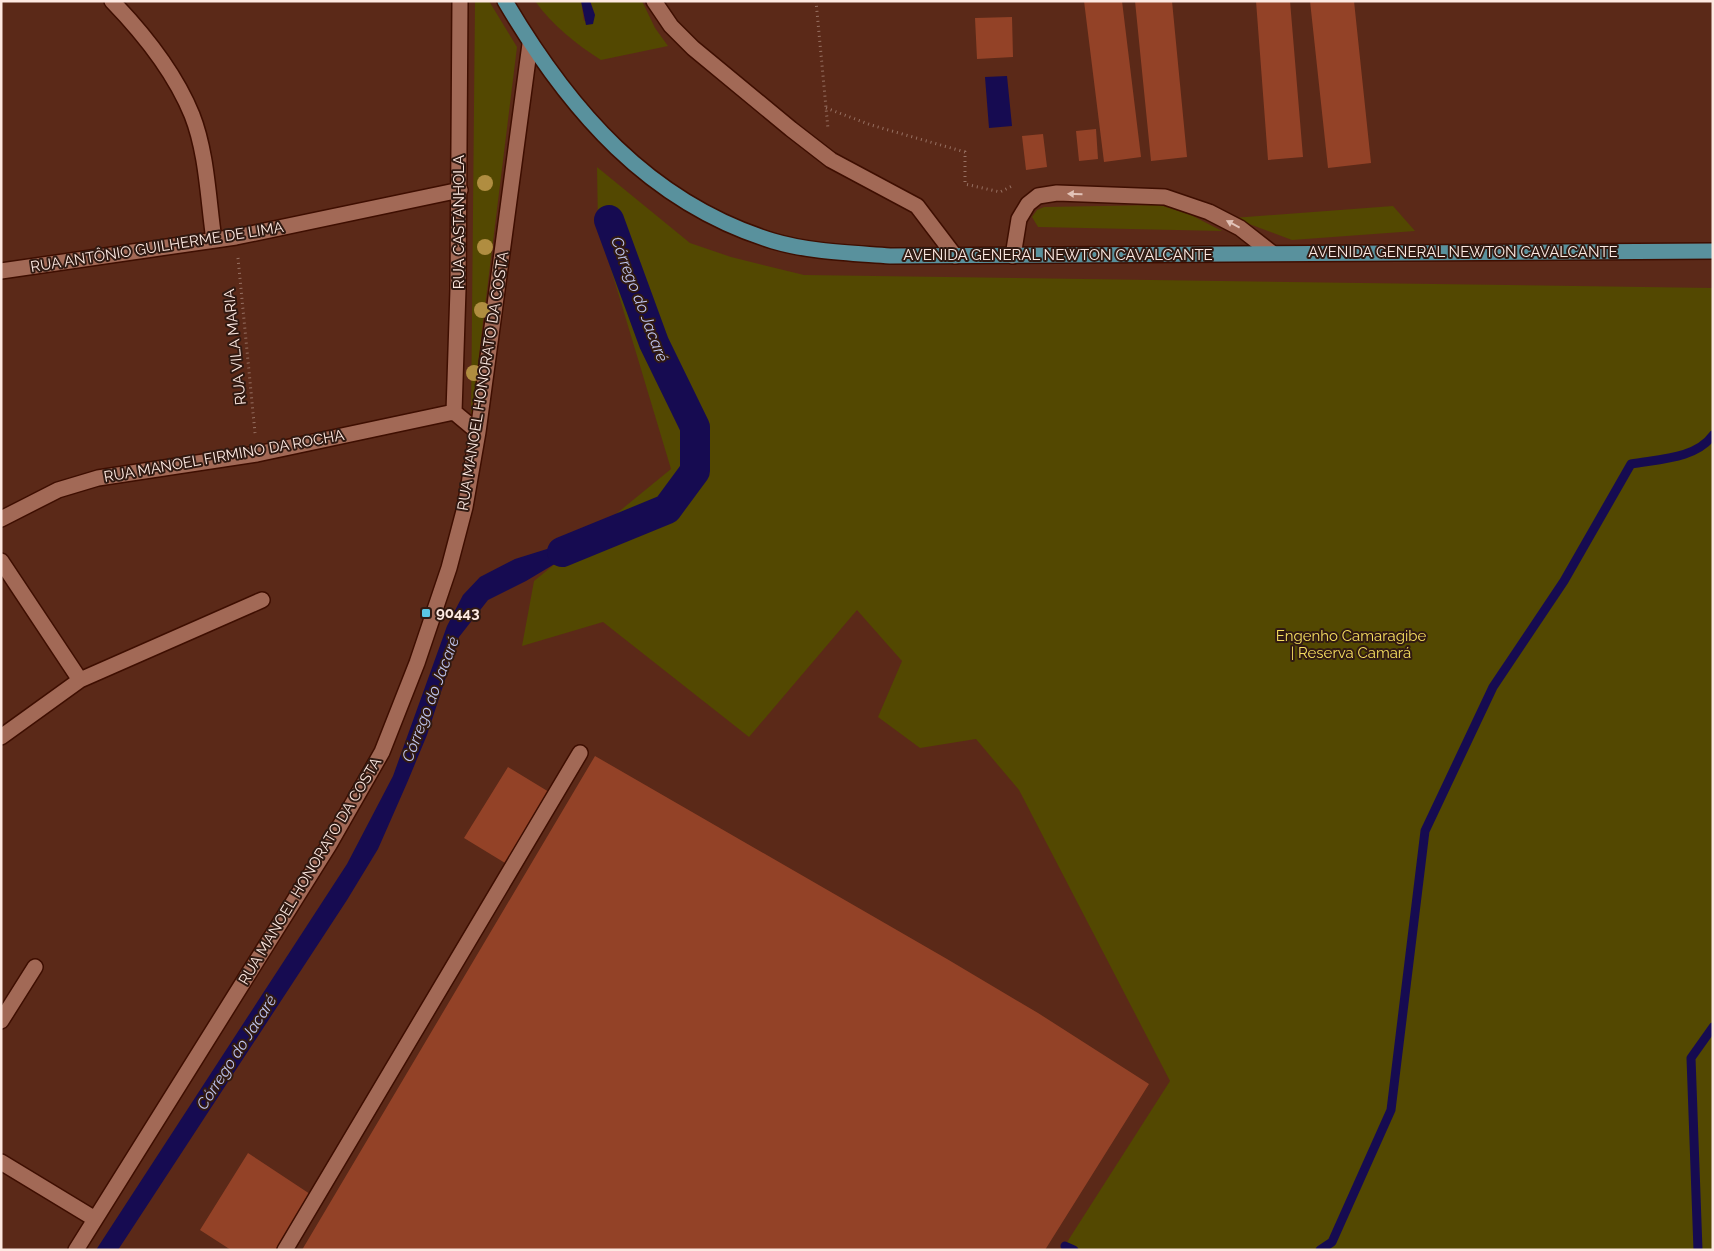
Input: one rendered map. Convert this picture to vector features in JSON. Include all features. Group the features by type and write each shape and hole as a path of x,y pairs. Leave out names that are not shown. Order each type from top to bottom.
{"main road":[{"name":"AVENIDA GENERAL NEWTON CAVALCANTE","path":"505,1 530,44 586,117 619,152 669,192 735,226 775,241 820,250 890,256 1713,251"}],"street":[{"path":"112,1 126,16 172,78 192,115 202,153 214,240"},
{"name":"RUA CASTANHOLA","path":"454,412 460,190 460,1"},
{"path":"654,1 671,26 693,48 831,160 917,206 955,256"},
{"name":"RUA MANOEL HONORATO DA COSTA","path":"76,1250 329,845 382,752 417,663 449,568 465,507 478,432 530,44"},
{"name":"RUA ANTÔNIO GUILHERME DE LIMA","path":"1,271 236,238 460,190"},
{"path":"1013,256 1019,219 1028,204 1038,196 1057,193 1165,197 1216,216 1240,228 1272,253"},
{"path":"454,412 478,432"},
{"name":"RUA MANOEL FIRMINO DA ROCHA","path":"1,519 58,490 98,478 257,454 454,412"},
{"path":"1,561 80,680"},
{"path":"1,737 80,680 262,600"},
{"path":"285,1250 580,753"},
{"path":"1,1021 35,967"},
{"path":"1,1162 95,1219"}],"path":[{"path":"816,1 831,160"},
{"path":"826,108 871,125 965,152 965,184 1000,192 1015,185"},
{"name":"RUA VILA MARIA","path":"236,238 257,454"}],"green space":[{"path":"475,1 489,1 517,47 471,420"},
{"path":"535,1 581,1 584,21 595,15 590,1 642,1 655,28 668,46 601,60 565,34 541,10"},
{"name":"Engenho Camaragibe | Reserva Camará","path":"597,167 690,243 731,257 804,275 1713,288 1713,1250 1062,1250 1170,1081 1019,790 976,739 920,748 878,717 902,661 857,610 749,737 603,622 522,646 534,581 671,469 598,226"},
{"path":"1160,205 1191,215 1222,231 1038,227 1032,217 1037,210 1044,207"},
{"path":"1393,206 1415,231 1292,240 1233,218"}],"water":[{"path":"581,1 590,1 595,15 593,24 586,25"},
{"path":"1007,76 1012,126 989,128 985,77"},
{"name":"Córrego do Jacaré","path":"600,537 526,581 488,600 459,637 427,735 378,849 347,900 118,1250 96,1250 347,864 393,776 447,626 463,595 480,577 515,559 563,544"}],"building":[{"path":"1084,1 1122,1 1141,157 1104,162"},
{"path":"1135,1 1172,1 1187,157 1151,161"},
{"path":"1256,1 1290,1 1303,157 1268,160"},
{"path":"1310,1 1354,1 1371,163 1328,168"},
{"path":"1012,17 1013,57 977,59 975,18"},
{"path":"1096,129 1098,159 1079,161 1076,131"},
{"path":"1043,134 1047,167 1026,170 1022,136"},
{"path":"595,756 947,959 1038,1013 1149,1084 1045,1250 302,1250"},
{"path":"508,767 554,795 510,866 464,838"},
{"path":"248,1153 313,1196 280,1250 231,1250 200,1230"}],"waterway":[{"name":"Córrego do Jacaré","path":"562,552 667,509 695,471 695,427 654,343 609,220"},
{"path":"1320,1250 1332,1242 1391,1110 1425,831 1493,687 1564,581 1631,464 1676,457 1697,449 1713,435"},
{"path":"1698,1250 1691,1058 1713,1027"},
{"path":"1065,1246 1074,1250"}],"place":[{"name":"90443","path":"426,613"}]}
